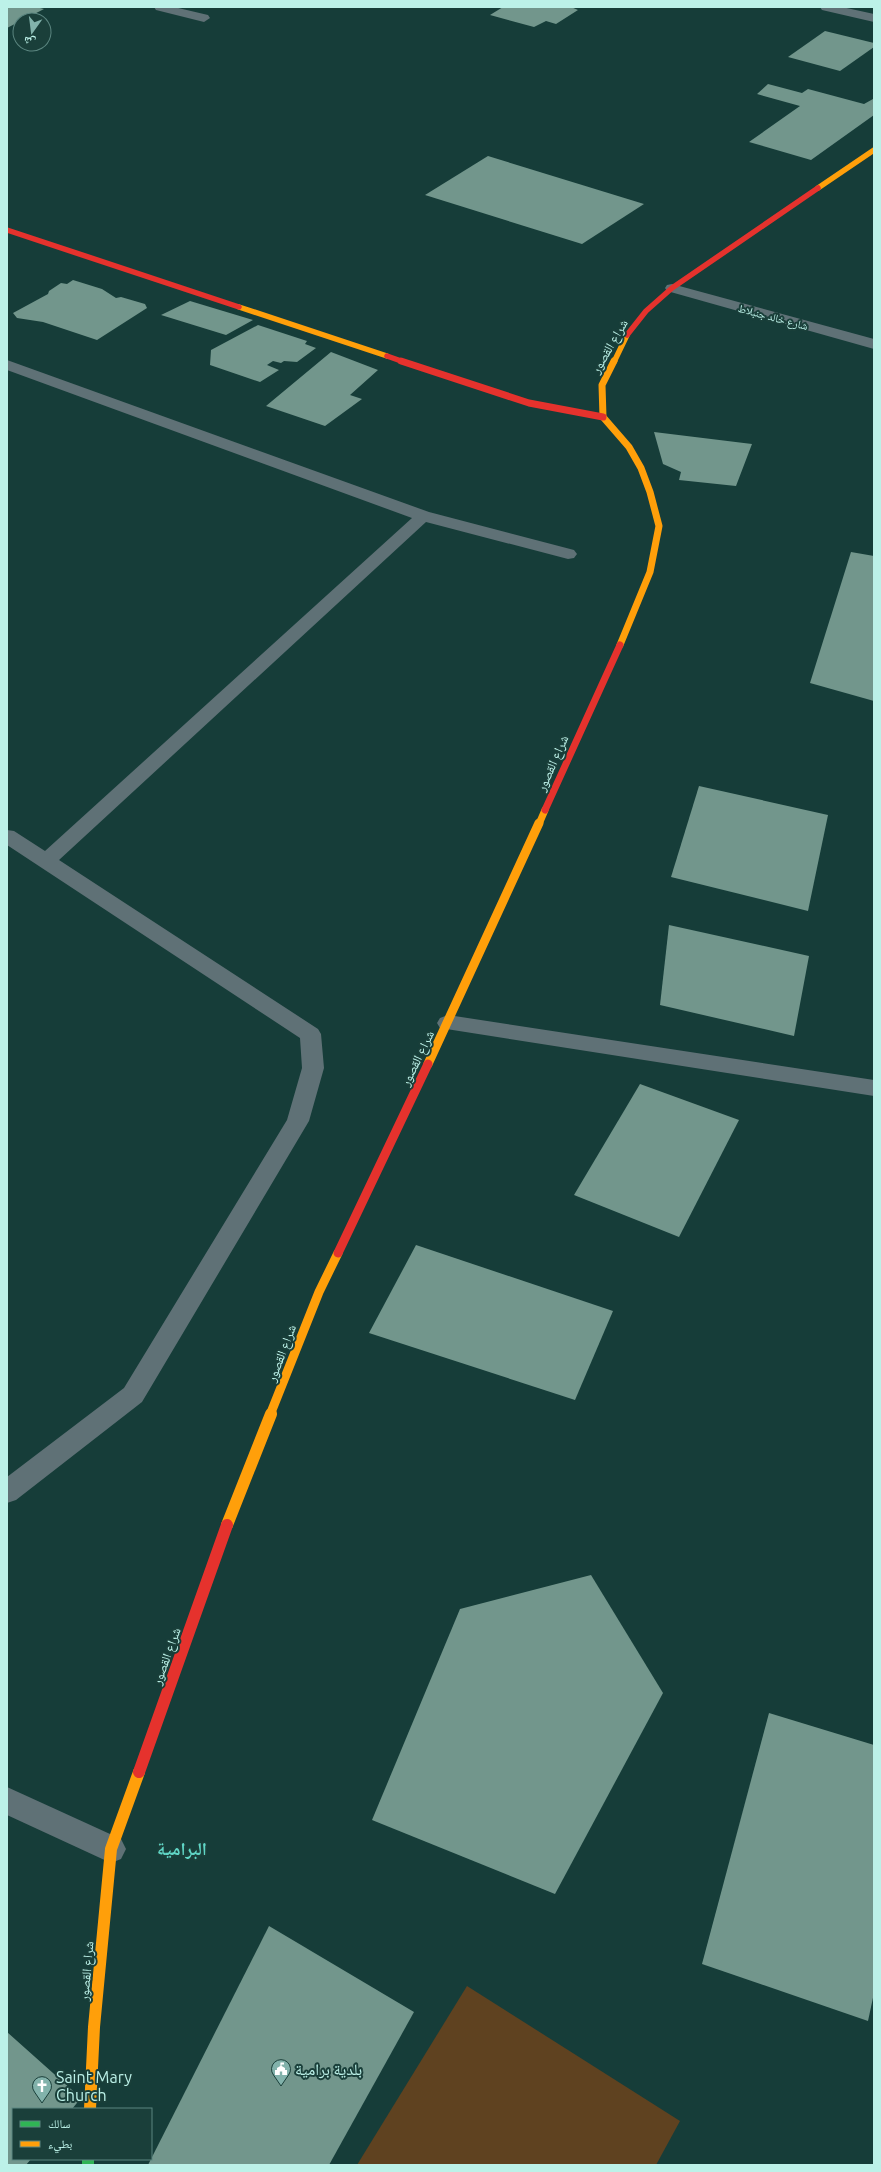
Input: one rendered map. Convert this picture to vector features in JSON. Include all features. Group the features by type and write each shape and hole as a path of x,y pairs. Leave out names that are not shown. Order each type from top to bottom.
{"street":[{"path":"160,7 204,18"},
{"path":"826,7 874,18"},
{"name":"شراع القصور","path":"90,2108 94,2027 111,1849 224,1532 319,1292 448,1023 641,600 654,557 659,525 652,491 628,444 603,417 602,385 624,340 646,311 672,288 874,150"},
{"path":"7,230 529,403 603,417"},
{"name":"شارع خالد جنبلاط","path":"672,288 874,344"},
{"path":"7,365 423,516 568,554"},
{"path":"46,861 423,516"},
{"path":"7,836 310,1034 314,1068 298,1121 133,1395 7,1492"},
{"path":"448,1023 874,1088"},
{"path":"7,1801 111,1849"}],"shaded area":[{"path":"467,1986 680,2121 656,2165 357,2165"}],"building":[{"path":"7,7 36,7 44,9 38,12 12,12 12,25 7,28"},
{"path":"503,7 571,7 578,10 556,24 546,21 534,27 490,15"},
{"path":"825,31 874,43 874,47 840,71 788,57"},
{"path":"768,84 802,93 808,89 864,104 873,99 874,115 811,160 749,142 800,106 757,94"},
{"path":"488,156 644,204 582,244 425,195"},
{"path":"73,280 102,289 116,298 121,297 145,304 147,308 97,340 43,322 17,318 13,313 48,294 49,291 61,283 67,284"},
{"path":"190,301 253,320 226,335 161,315"},
{"path":"258,325 307,341 305,344 316,348 297,362 284,361 281,363 273,361 267,365 279,370 260,382 210,365 211,350"},
{"path":"331,352 378,370 350,395 362,399 325,426 266,406"},
{"path":"654,432 752,444 736,486 679,480 681,472 663,464"},
{"path":"851,552 874,556 874,701 810,683"},
{"path":"699,786 828,815 808,911 671,877"},
{"path":"669,925 809,956 794,1036 660,1005"},
{"path":"640,1084 739,1120 679,1237 574,1195"},
{"path":"416,1245 613,1311 575,1400 369,1333"},
{"path":"591,1575 663,1693 555,1894 372,1820 460,1609"},
{"path":"769,1713 874,1745 874,1993 868,2021 702,1964"},
{"name":"بلدية برامية","path":"269,1926 414,2012 329,2165 148,2165 152,2160 152,2157"},
{"name":"Saint Mary Church","path":"7,2032 81,2098 73,2108 12,2108 12,2160 30,2160 26,2165 7,2165"}],"traffic: fast":[{"path":"88,2160 88,2165"}],"traffic: slow":[{"path":"818,188 874,150"},
{"path":"239,307 387,356"},
{"path":"620,645 639,602 650,572 659,526 646,479 641,468 629,447 603,417 602,385 627,335"},
{"path":"428,1064 545,810"},
{"path":"227,1525 319,1292 338,1253"},
{"path":"90,2108 94,2027 111,1849 139,1772"}],"traffic: jam":[{"path":"627,335 646,311 672,288 818,188"},
{"path":"7,230 239,307"},
{"path":"387,356 529,403 603,417"},
{"path":"545,810 620,645"},
{"path":"338,1253 428,1064"},
{"path":"139,1772 227,1525"}],"place":[{"name":"بلدية برامية","path":"281,2086"},
{"name":"Saint Mary Church","path":"42,2103"}],"district":[{"name":"البرامية","path":"182,1849"}]}
